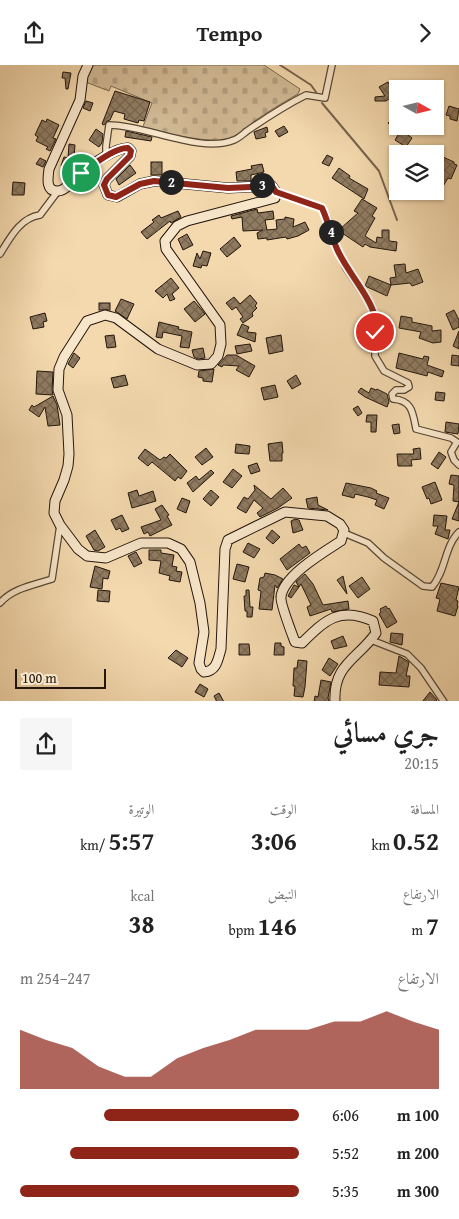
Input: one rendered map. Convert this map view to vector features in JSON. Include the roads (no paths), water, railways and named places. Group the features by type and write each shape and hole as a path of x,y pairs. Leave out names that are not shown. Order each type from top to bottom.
{"street":[{"path":"88,65 83,76 80,100 49,169 48,185 58,191 65,189 81,173 106,156 124,147 131,151 127,160 107,179 104,185 108,195 116,197 140,184 154,181 228,188 272,186 276,192 322,208 346,268 372,306 376,319 375,356 384,371 408,383 409,387 404,390 396,390 392,394 393,399 400,399 408,403 412,410 416,429 451,438 457,442 451,452 454,460 459,465"},
{"path":"106,156 109,125 142,129 199,143 235,140 306,95 326,98 332,65"},
{"path":"0,254 15,232 30,217 40,215 58,191"},
{"path":"276,192 275,198 187,221 177,226 165,241 166,249 220,325 221,344 218,356 211,364 197,365 158,349 116,318 105,315 87,321 64,357 59,369 58,390 67,415 69,454 64,480 55,501 54,513 60,525 78,549 86,556 106,558 141,543 168,543 181,549 190,562 200,603 204,632 199,663 204,672 214,669 221,649 228,540 285,512 327,516 340,524 344,530 341,541 319,555 292,577 281,597 295,642 302,643 330,619 338,615 350,614 373,621 376,633 372,640 343,667 338,676 335,701"},
{"path":"0,603 7,595 17,590 52,579 60,525"},
{"path":"344,533 368,543 384,558 423,586 432,587 441,574 451,542 459,532"},
{"path":"372,640 407,654 421,668 444,701"}],"waterway":[{"path":"280,65 311,85 316,92"},
{"path":"322,103 379,171 397,220"}]}
